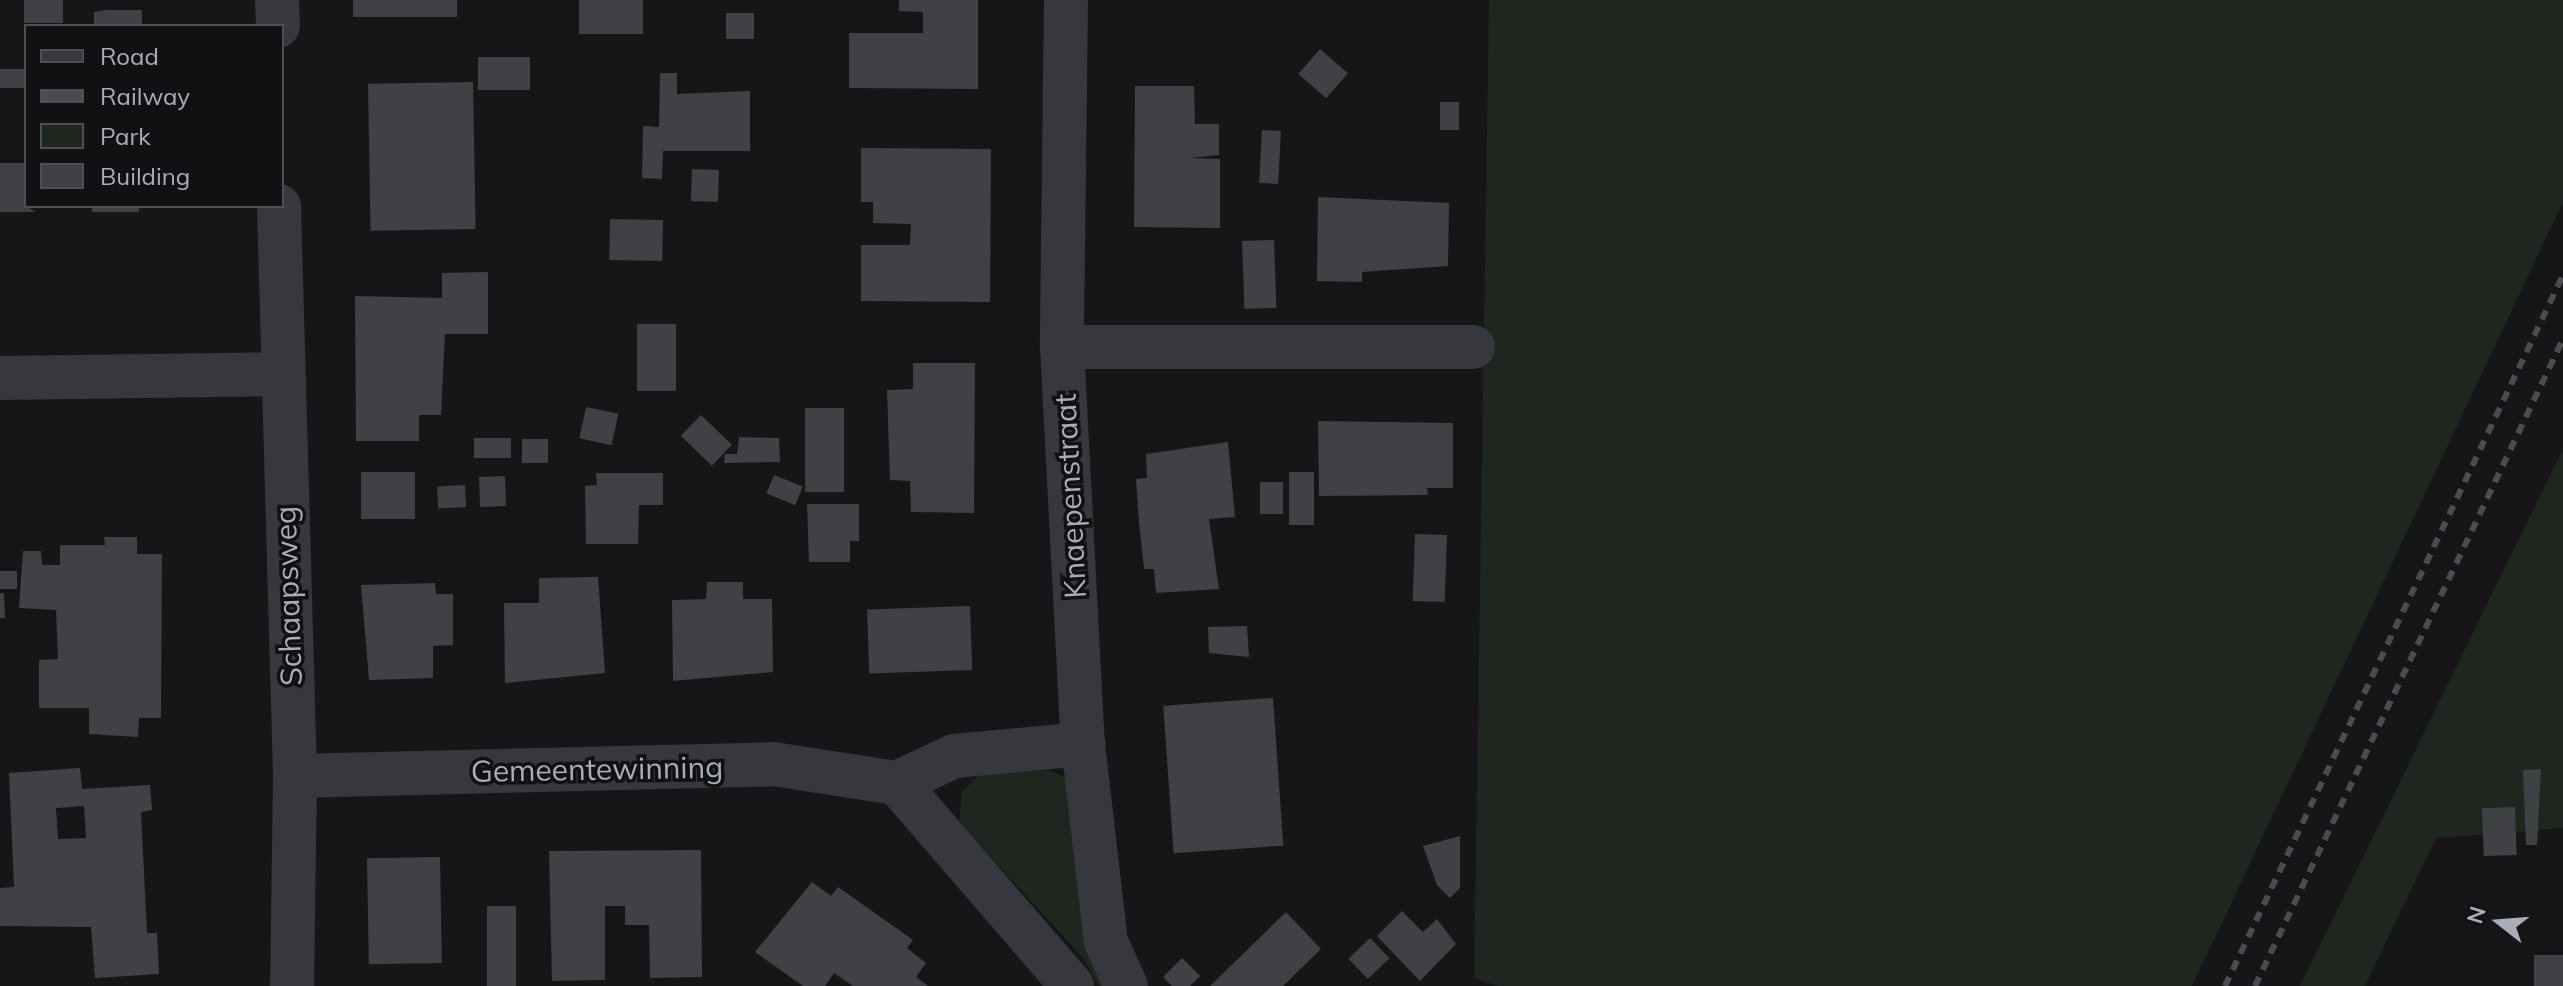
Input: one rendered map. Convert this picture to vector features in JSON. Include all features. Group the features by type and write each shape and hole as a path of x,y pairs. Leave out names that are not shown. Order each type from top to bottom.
{"street":[{"path":"277,0 278,24"},
{"name":"Knaepenstraat","path":"1066,0 1062,347 1083,744 1106,942 1126,986"},
{"name":"Schaapsweg","path":"279,208 280,374 295,776 292,986"},
{"path":"1062,347 1473,347"},
{"path":"0,378 280,374"},
{"path":"1070,980 897,783 954,756 1083,744"},
{"name":"Gemeentewinning","path":"295,776 773,764 897,783"}],"green space":[{"path":"1489,0 2563,0 2563,202 2192,986 1498,986 1474,978"},
{"path":"2563,449 2563,828 2436,838 2365,986 2300,986"},
{"path":"1049,770 1073,781 1109,986 1099,986 1084,959 959,822 962,792 981,773"}],"building":[{"path":"24,0 63,0 63,23 24,23"},
{"path":"353,0 457,0 457,17 353,17"},
{"path":"579,0 643,0 643,34 579,34"},
{"path":"899,0 978,0 978,89 849,88 849,33 923,33 923,12 899,11"},
{"path":"142,10 142,24 94,24 94,12"},
{"path":"726,13 754,13 754,39 726,39"},
{"path":"1320,49 1348,73 1326,98 1298,74"},
{"path":"478,57 530,57 530,90 478,90"},
{"path":"0,69 24,69 24,88 0,88"},
{"path":"660,73 677,73 677,94 750,91 750,151 663,151 662,179 642,178 643,126 659,127"},
{"path":"473,82 476,229 371,231 368,84"},
{"path":"1135,86 1194,86 1195,124 1219,124 1219,155 1189,158 1220,159 1220,228 1134,227"},
{"path":"1440,102 1459,102 1459,130 1440,130"},
{"path":"1262,130 1281,131 1278,184 1259,183"},
{"path":"861,148 991,149 990,302 861,301 861,245 910,245 911,224 873,223 873,202 861,202"},
{"path":"0,163 24,163 24,208 36,212 0,212"},
{"path":"692,169 719,170 718,202 691,201"},
{"path":"1318,197 1449,203 1448,266 1362,272 1362,282 1317,281"},
{"path":"92,208 139,208 139,212 92,212"},
{"path":"610,219 663,220 662,261 609,260"},
{"path":"1274,240 1276,308 1244,309 1242,241"},
{"path":"488,272 488,334 445,334 441,415 419,415 419,441 356,441 355,296 442,298 442,273"},
{"path":"637,324 676,324 676,391 637,391"},
{"path":"913,363 975,363 974,513 911,512 910,481 890,480 887,390 913,389"},
{"path":"586,407 618,414 612,445 579,438"},
{"path":"805,408 844,408 844,492 805,492"},
{"path":"701,415 732,445 712,466 681,436"},
{"path":"1318,421 1453,423 1453,488 1427,488 1428,495 1319,496"},
{"path":"739,437 779,438 780,462 724,463 725,454 737,454"},
{"path":"474,438 511,438 511,458 474,458"},
{"path":"522,439 548,439 548,463 522,463"},
{"path":"1228,442 1235,517 1209,519 1219,589 1156,593 1154,569 1144,569 1139,522 1136,479 1147,478 1146,454"},
{"path":"361,472 415,472 415,519 361,519"},
{"path":"1289,472 1314,472 1314,525 1289,525"},
{"path":"596,473 663,473 663,505 639,505 638,544 586,544 585,486 597,485"},
{"path":"774,475 803,487 795,505 767,494"},
{"path":"505,476 506,506 480,507 479,477"},
{"path":"1260,482 1283,482 1283,514 1260,514"},
{"path":"465,485 466,507 438,508 437,486"},
{"path":"807,504 859,504 859,541 850,541 850,562 809,562"},
{"path":"1415,534 1447,535 1445,602 1413,601"},
{"path":"104,537 137,537 137,554 162,554 161,718 139,718 138,737 89,734 89,708 39,708 39,660 58,659 56,610 19,608 23,551 41,551 42,565 60,565 60,545 105,545"},
{"path":"0,571 17,571 17,589 0,589"},
{"path":"598,577 605,673 505,683 504,603 539,603 539,578"},
{"path":"707,582 743,582 743,599 772,599 773,672 673,681 672,600 706,599"},
{"path":"435,583 436,594 453,594 453,645 433,646 433,678 369,680 361,585"},
{"path":"0,593 4,593 5,618 0,618"},
{"path":"970,606 972,670 869,674 867,610"},
{"path":"1247,626 1249,657 1209,653 1208,627"},
{"path":"1273,698 1283,846 1174,853 1163,706"},
{"path":"80,768 82,789 150,785 152,810 141,812 147,933 157,933 159,974 95,978 91,927 0,926 0,888 14,887 9,773","holes":["84,806 86,838 58,839 56,808"]},
{"path":"2541,769 2537,845 2526,845 2523,770"},
{"path":"2515,807 2517,855 2484,856 2482,808"},
{"path":"1460,836 1460,888 1450,898 1437,885 1423,846"},
{"path":"701,850 702,977 650,978 649,925 625,925 625,906 605,906 605,980 552,981 549,851"},
{"path":"440,857 442,963 369,964 367,858"},
{"path":"812,882 831,896 838,887 913,940 907,948 926,963 916,977 928,986 853,986 834,973 825,986 803,986 755,952"},
{"path":"487,906 516,906 516,986 487,986"},
{"path":"1402,911 1423,932 1437,919 1456,944 1420,981 1377,936"},
{"path":"1286,912 1321,949 1283,986 1210,986"},
{"path":"1370,938 1389,958 1368,979 1348,959"},
{"path":"2534,955 2563,955 2563,986 2534,986"},
{"path":"1182,958 1200,976 1190,986 1172,986 1163,977"}],"railway":[{"path":"2225,986 2563,275"},
{"path":"2255,986 2563,339"}]}
